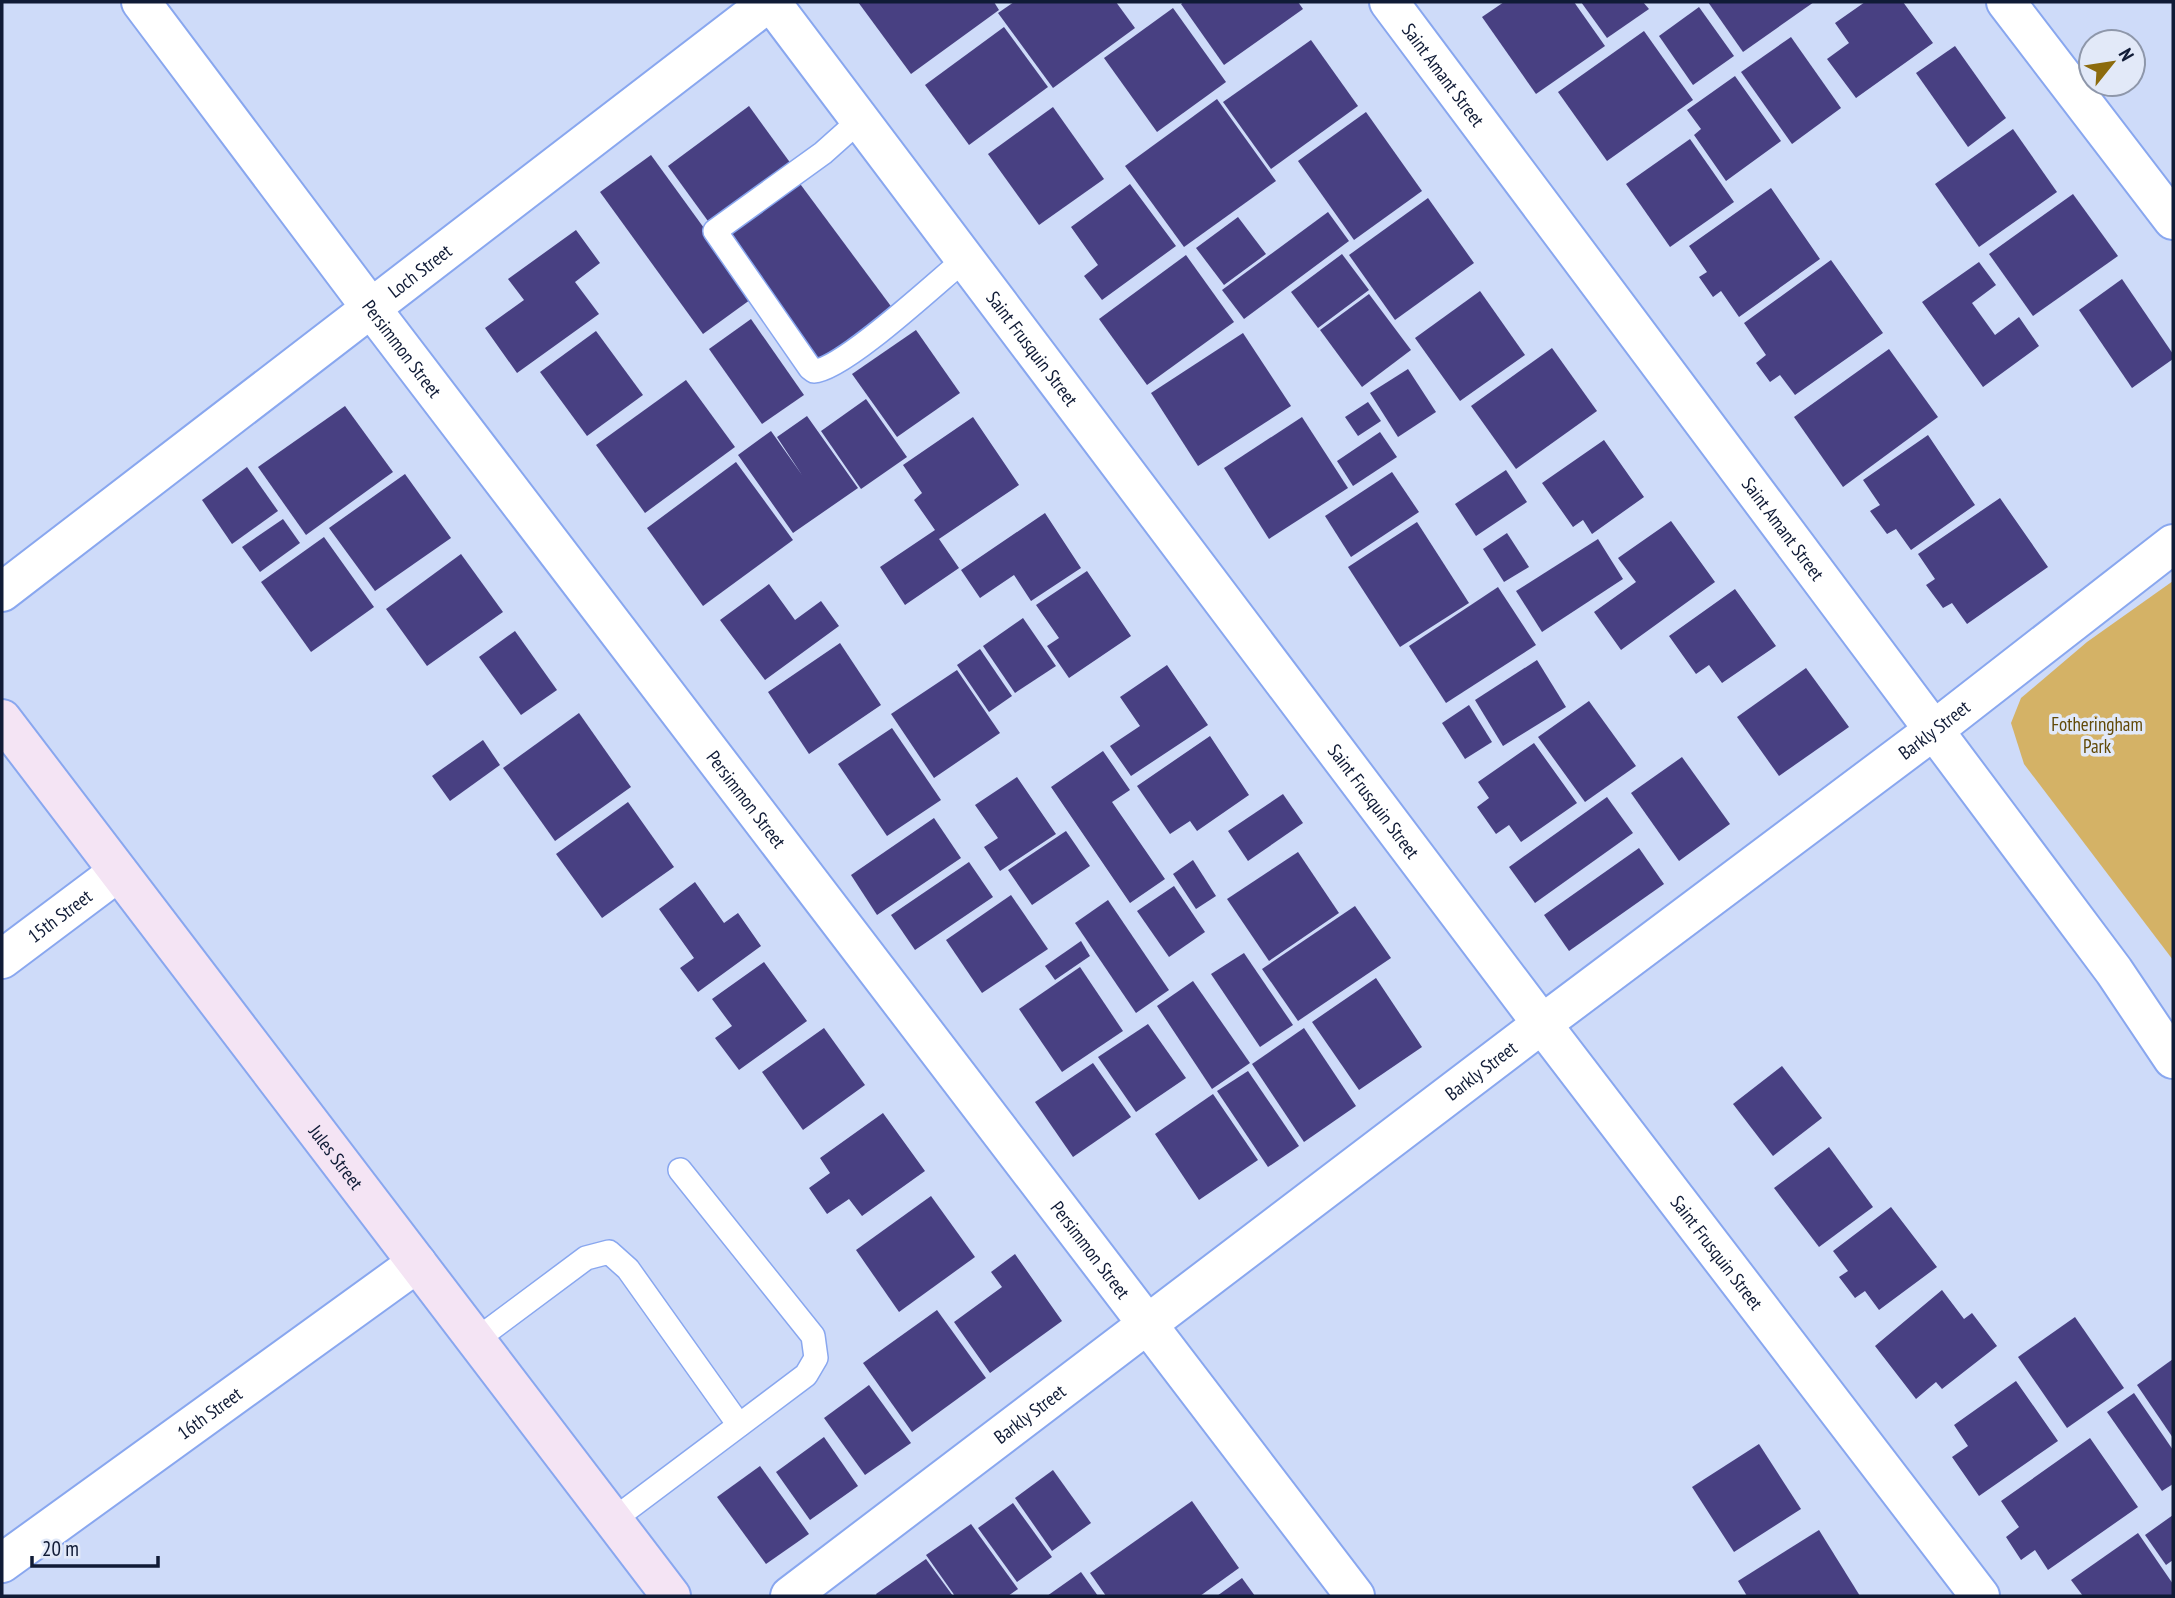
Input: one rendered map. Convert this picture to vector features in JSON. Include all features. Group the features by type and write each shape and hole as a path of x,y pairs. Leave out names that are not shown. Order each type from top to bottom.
{"main road":[{"name":"Jules Street","path":"2,719 671,1596"}],"street":[{"name":"Persimmon Street","path":"141,2 370,308 1355,1596"},
{"name":"Loch Street","path":"2,592 770,2"},
{"name":"Saint Frusquin Street","path":"770,2 1542,1024 1980,1596"},
{"name":"Saint Amant Street","path":"1389,2 2114,971 2173,1059"},
{"path":"2006,2 2173,220"},
{"name":"Barkly Street","path":"790,1596 1542,1024 1934,730 2173,544"},
{"name":"15th Street","path":"2,959 118,872"},
{"name":"16th Street","path":"2,1563 416,1263"}],"lane":[{"path":"860,120 823,153 715,230 810,368 814,371 828,369 895,319 965,260"},
{"path":"613,1520 806,1375 816,1357 813,1336 680,1170"},
{"path":"476,1340 586,1258 609,1252 628,1269 739,1425"}],"green space":[{"name":"Fotheringham Park","path":"2173,581 2173,960 2024,764 2011,723 2021,698 2087,642"}],"building":[{"path":"858,2 994,2 999,10 911,74"},
{"path":"1014,2 1116,2 1135,28 1053,88 998,13"},
{"path":"1298,2 1303,9 1224,65 1181,4"},
{"path":"1504,2 1574,2 1605,46 1536,94 1482,17"},
{"path":"1581,2 1643,2 1649,9 1607,38"},
{"path":"1708,2 1814,2 1743,52"},
{"path":"1865,2 1903,2 1933,43 1856,98 1827,59 1849,43 1835,23"},
{"path":"1699,7 1734,56 1693,85 1659,36"},
{"path":"1173,8 1226,82 1157,132 1104,58"},
{"path":"1004,27 1048,87 969,145 925,85"},
{"path":"1644,31 1693,100 1607,161 1558,92"},
{"path":"1791,37 1841,108 1792,144 1741,72"},
{"path":"1311,40 1358,106 1271,169 1223,102"},
{"path":"1955,46 2006,118 1968,147 1916,73"},
{"path":"1735,76 1781,141 1726,181 1694,135 1701,129 1687,110"},
{"path":"1217,99 1276,181 1184,247 1125,166"},
{"path":"749,106 794,168 713,228 668,166"},
{"path":"1053,107 1104,179 1039,225 988,154"},
{"path":"1366,112 1422,191 1354,240 1298,161"},
{"path":"2013,129 2057,192 1979,247 1935,184"},
{"path":"1690,139 1734,202 1670,247 1626,184"},
{"path":"651,155 754,297 703,334 600,192"},
{"path":"795,177 893,309 816,365 719,232"},
{"path":"1130,184 1176,246 1102,300 1084,276 1098,265 1071,227"},
{"path":"1771,188 1820,259 1739,317 1721,291 1713,297 1699,277 1707,272 1689,246"},
{"path":"2073,194 2118,256 2033,316 1989,254"},
{"path":"1428,198 1474,263 1395,320 1349,255"},
{"path":"1328,212 1349,241 1244,319 1222,290"},
{"path":"1238,217 1266,254 1224,285 1196,248"},
{"path":"576,230 600,263 575,282 599,314 517,373 485,328 524,300 508,279"},
{"path":"1342,254 1369,290 1318,328 1291,292"},
{"path":"1186,255 1234,322 1147,385 1099,319"},
{"path":"1831,260 1883,333 1795,395 1780,375 1770,382 1756,363 1766,355 1744,323"},
{"path":"1979,262 1996,285 1972,303 1995,335 2019,317 2039,346 1983,387 1922,302"},
{"path":"2122,279 2173,354 2173,359 2132,388 2079,310"},
{"path":"1480,291 1525,355 1460,401 1415,338"},
{"path":"1369,294 1411,350 1362,387 1320,330"},
{"path":"751,319 804,395 762,424 709,349"},
{"path":"916,330 960,393 897,437 852,374"},
{"path":"596,331 643,395 587,436 540,372"},
{"path":"1243,333 1291,406 1198,466 1151,393"},
{"path":"1552,348 1597,411 1516,469 1471,406"},
{"path":"1889,349 1938,417 1843,487 1794,417"},
{"path":"1408,369 1436,412 1398,437 1370,393"},
{"path":"686,380 735,447 645,513 596,445"},
{"path":"866,399 907,457 861,489 821,431"},
{"path":"1368,402 1381,421 1358,436 1345,417"},
{"path":"345,406 393,472 306,535 258,467"},
{"path":"807,416 858,488 793,533 738,455 771,431 802,475 777,437"},
{"path":"973,417 1019,485 939,539 959,568 905,605 880,567 935,530 914,500 922,493 903,465"},
{"path":"1302,417 1348,488 1269,539 1224,468"},
{"path":"1380,432 1397,457 1353,486 1337,461"},
{"path":"1928,435 1975,505 1911,550 1896,529 1887,534 1870,511 1880,505 1863,480"},
{"path":"1604,440 1644,497 1592,534 1583,520 1573,527 1542,483"},
{"path":"736,462 793,540 703,606 647,528"},
{"path":"247,467 278,511 232,544 202,500"},
{"path":"1506,470 1527,502 1476,536 1455,504"},
{"path":"1392,472 1419,512 1351,557 1325,516"},
{"path":"405,474 451,538 375,591 329,528"},
{"path":"2000,498 2048,567 1967,624 1952,603 1943,608 1926,585 1935,579 1918,554"},
{"path":"1045,513 1081,568 1031,601 1014,575 980,598 961,570"},
{"path":"283,519 300,543 260,572 242,547"},
{"path":"1671,521 1715,582 1621,650 1594,612 1636,582 1618,558"},
{"path":"1417,522 1469,603 1400,647 1348,567"},
{"path":"1507,533 1529,567 1504,582 1483,549"},
{"path":"324,537 374,607 311,652 261,582"},
{"path":"1598,539 1623,579 1542,632 1516,591"},
{"path":"461,554 503,612 427,666 386,609"},
{"path":"1087,571 1131,636 1069,678 1047,646 1059,638 1036,605"},
{"path":"769,584 795,620 821,601 839,626 765,680 720,620"},
{"path":"1498,587 1536,645 1446,703 1409,646"},
{"path":"1735,589 1776,646 1722,683 1709,665 1696,674 1669,636"},
{"path":"1023,618 1056,666 1015,693 983,646"},
{"path":"515,631 557,690 521,715 479,657"},
{"path":"840,643 881,705 809,754 768,692"},
{"path":"980,649 1012,696 989,712 957,665"},
{"path":"1537,660 1566,707 1503,746 1475,700"},
{"path":"1167,665 1208,725 1131,776 1110,746 1140,726 1120,697"},
{"path":"1806,668 1849,727 1779,776 1737,717"},
{"path":"957,670 1000,733 934,778 891,714"},
{"path":"1589,701 1636,766 1585,802 1538,737"},
{"path":"1469,705 1492,742 1465,759 1442,723"},
{"path":"579,713 631,787 555,841 503,768"},
{"path":"892,728 941,800 887,836 838,764"},
{"path":"1210,736 1249,795 1197,831 1190,821 1170,834 1137,786"},
{"path":"483,740 500,765 450,801 432,776"},
{"path":"1534,743 1577,803 1521,842 1509,825 1496,834 1477,807 1489,798 1478,782"},
{"path":"1103,751 1130,790 1112,802 1165,879 1130,903 1051,787"},
{"path":"1682,757 1730,824 1679,861 1631,793"},
{"path":"1017,777 1056,834 1000,871 984,847 998,838 975,805"},
{"path":"1283,794 1303,823 1248,861 1228,831"},
{"path":"1607,797 1633,833 1535,903 1509,867"},
{"path":"628,802 674,867 602,918 556,854"},
{"path":"934,818 961,858 877,915 851,875"},
{"path":"1066,831 1090,866 1032,905 1008,870"},
{"path":"1639,848 1664,884 1569,951 1544,915"},
{"path":"1298,852 1339,913 1269,961 1227,899"},
{"path":"1193,860 1216,896 1196,909 1173,874"},
{"path":"969,862 993,897 915,950 891,915"},
{"path":"695,882 724,923 738,913 761,946 698,992 680,968 694,958 659,909"},
{"path":"1174,886 1205,932 1169,957 1137,911"},
{"path":"1011,895 1048,949 982,993 946,940"},
{"path":"1108,900 1169,990 1136,1013 1075,923"},
{"path":"1355,906 1391,958 1298,1021 1262,969"},
{"path":"1081,941 1090,956 1055,980 1045,966"},
{"path":"1244,953 1293,1025 1260,1047 1211,974"},
{"path":"764,962 807,1021 739,1070 715,1038 732,1026 712,999"},
{"path":"1080,967 1123,1031 1062,1072 1019,1009"},
{"path":"1376,978 1422,1047 1359,1090 1312,1022"},
{"path":"1193,981 1250,1063 1212,1089 1157,1006"},
{"path":"1148,1024 1186,1078 1136,1112 1098,1057"},
{"path":"824,1028 865,1085 803,1130 762,1072"},
{"path":"1304,1028 1356,1106 1304,1142 1252,1064"},
{"path":"1093,1063 1131,1117 1073,1157 1035,1102"},
{"path":"1782,1066 1822,1118 1773,1156 1733,1104"},
{"path":"1248,1071 1299,1146 1268,1167 1217,1091"},
{"path":"1213,1094 1258,1160 1199,1200 1155,1134"},
{"path":"883,1113 925,1171 862,1216 849,1199 827,1214 809,1188 830,1173 820,1158"},
{"path":"1829,1147 1873,1207 1819,1247 1774,1188"},
{"path":"931,1196 975,1257 899,1312 856,1250"},
{"path":"1891,1207 1937,1267 1879,1310 1865,1291 1855,1298 1839,1277 1848,1271 1833,1251"},
{"path":"1015,1254 1062,1321 990,1373 954,1322 1002,1287 991,1272"},
{"path":"1942,1290 1964,1319 1972,1313 1997,1346 1942,1389 1936,1382 1916,1399 1875,1346"},
{"path":"937,1310 986,1378 912,1432 863,1363"},
{"path":"2075,1317 2124,1388 2067,1428 2018,1357"},
{"path":"2173,1359 2173,1438 2137,1385"},
{"path":"2016,1381 2058,1441 1979,1496 1952,1457 1968,1446 1954,1425"},
{"path":"869,1385 911,1443 865,1475 824,1418"},
{"path":"2134,1393 2173,1450 2173,1484 2162,1491 2107,1412"},
{"path":"824,1437 858,1486 810,1520 776,1472"},
{"path":"2090,1438 2138,1507 2048,1570 2035,1550 2021,1560 2006,1537 2019,1527 2001,1501"},
{"path":"1759,1444 1801,1509 1734,1552 1692,1487"},
{"path":"760,1466 809,1534 766,1564 717,1497"},
{"path":"1053,1470 1091,1523 1052,1551 1015,1498"},
{"path":"1192,1501 1239,1568 1200,1596 1106,1596 1090,1573"},
{"path":"1013,1503 1052,1557 1017,1582 978,1528"},
{"path":"2173,1515 2173,1560 2166,1565 2145,1535"},
{"path":"971,1524 1018,1589 1008,1596 955,1596 926,1555"},
{"path":"1819,1530 1860,1596 1747,1596 1738,1581"},
{"path":"2138,1533 2173,1584 2173,1596 2083,1596 2071,1580"},
{"path":"926,1559 953,1596 877,1596 876,1594"},
{"path":"1081,1572 1098,1596 1047,1596"},
{"path":"1242,1578 1255,1596 1217,1596"}]}
